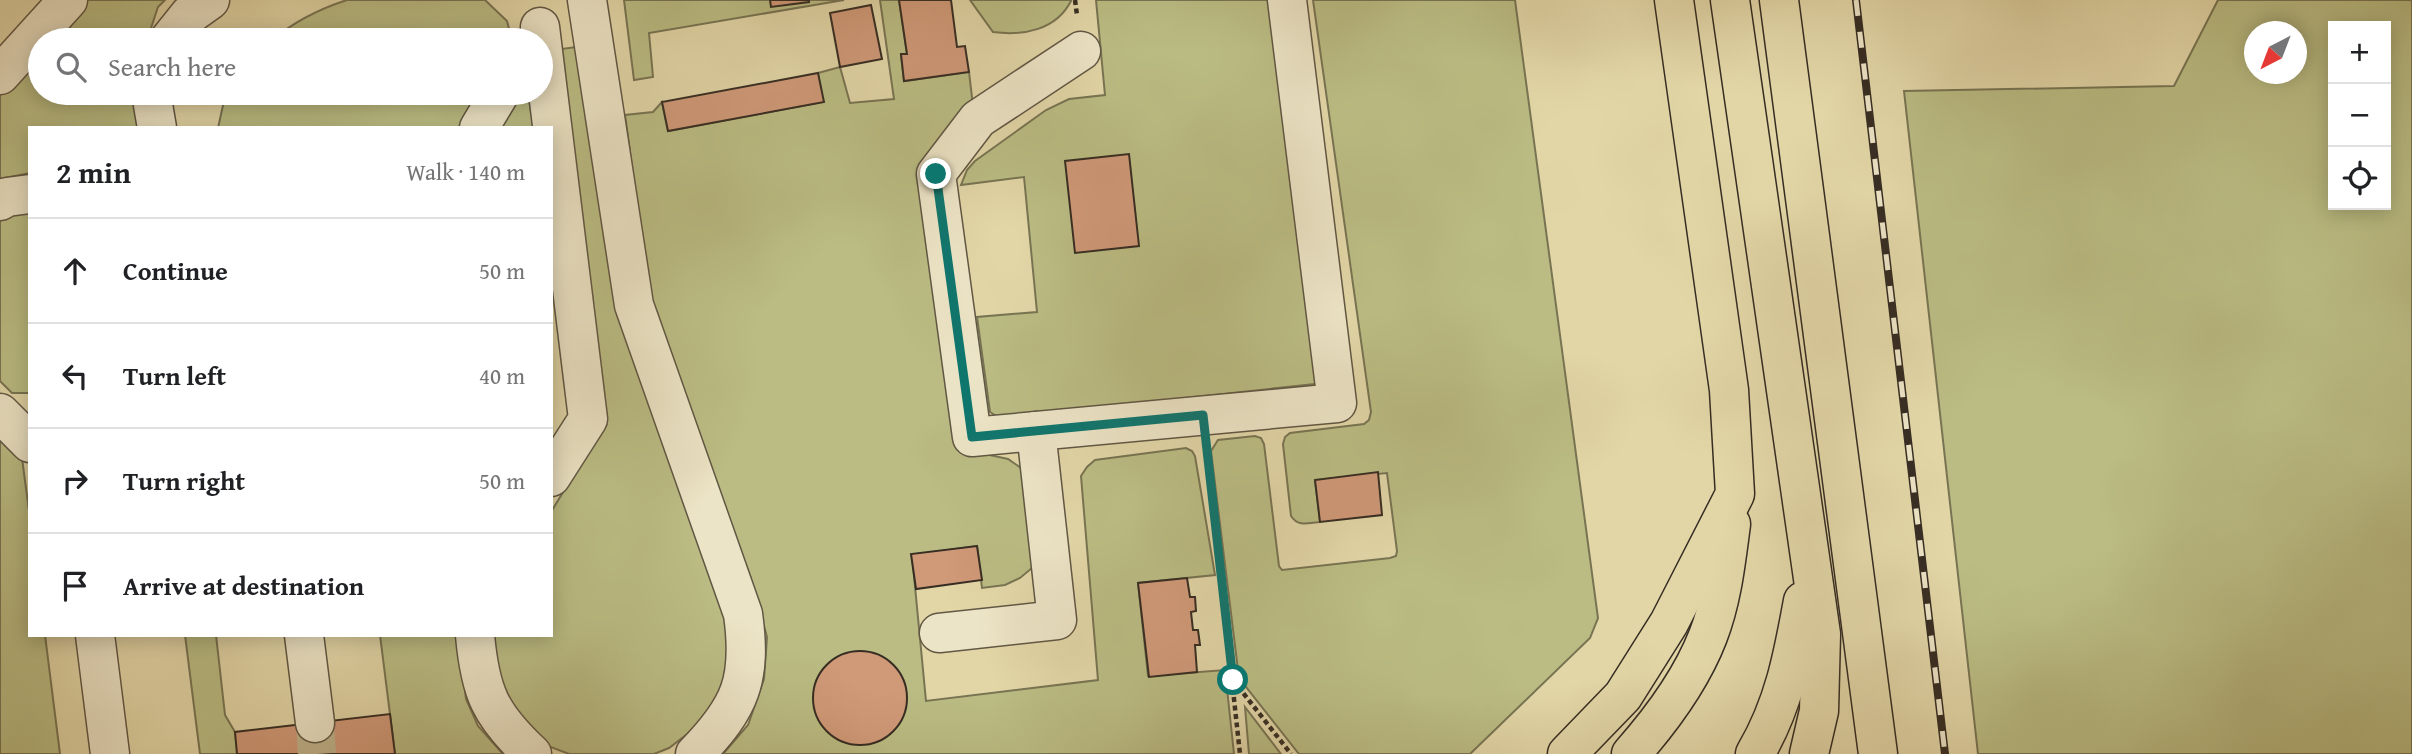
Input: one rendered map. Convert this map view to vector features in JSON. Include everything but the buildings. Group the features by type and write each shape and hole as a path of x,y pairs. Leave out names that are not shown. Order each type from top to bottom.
{"highway":[{"path":"1631,754 1659,721 1688,676 1708,636 1723,587 1735,495 1728,390 1674,0"},
{"path":"1730,0 1821,635 1819,711 1809,754"},
{"path":"1779,0 1878,754"},
{"path":"1567,754 1623,696 1669,624 1735,495"},
{"path":"1755,754 1789,676 1810,562"}],"lane":[{"path":"43,28 68,0"},
{"path":"179,28 189,15 210,0"},
{"path":"587,0 634,305 743,614 748,647 745,677 734,706 715,733 695,754"},
{"path":"1081,51 978,119 936,174 972,437 1337,402 1287,0"},
{"path":"0,75 28,44"},
{"path":"153,105 157,126"},
{"path":"480,126 493,105"},
{"path":"547,105 550,126"},
{"path":"553,152 588,419 553,474"},
{"path":"0,201 7,197 28,194"},
{"path":"0,413 28,441"},
{"path":"939,633 1058,620 1036,431"},
{"path":"95,637 110,754"},
{"path":"304,637 315,723"},
{"path":"475,637 478,665 489,704 510,734 532,754"}],"path":[{"path":"1203,415 1240,754"},
{"path":"1233,680 1291,754"}],"green space":[{"path":"85,0 165,0 158,7 151,28 59,28"},
{"path":"347,0 485,0 507,21 509,28 288,28 327,7"},
{"path":"624,0 844,0 649,33 653,77 634,80"},
{"path":"880,0 899,0 907,54 901,55 904,81 969,72 973,106 951,131 980,453 1008,459 1024,470 1037,555 1032,568 1020,578 1005,585 982,588 977,546 912,555 926,701 1098,680 1081,476 1095,460 1186,448 1195,456 1215,575 1138,583 1148,676 1225,670 1234,754 723,754 748,725 764,679 767,637 751,579 650,301 625,115 653,112 662,102 668,131 823,102 818,73 840,67 850,103 894,99"},
{"path":"970,0 1071,1 1065,11 1048,25 1027,32 1005,33 993,32"},
{"path":"1096,0 1277,0 1326,365 1315,384 1009,417 998,417 990,412 977,317 1037,312 1024,177 961,185 967,170 975,161 1046,110 1069,99 1105,95"},
{"path":"1313,0 1515,0 1598,618 1590,638 1470,754 1299,754 1239,678 1211,451 1218,440 1255,436 1261,438 1264,444 1279,566 1282,570 1390,558 1396,556 1397,551 1387,473 1315,480 1320,522 1300,523 1291,516 1283,444 1285,437 1290,433 1364,424 1369,420 1371,412"},
{"path":"2218,0 2412,0 2412,754 1978,754 1904,91 2174,86"},
{"path":"576,47 720,595 732,653 713,709 690,732 669,748 654,754 569,754 548,746 505,699 490,637 553,637 553,509 605,423 561,49"},
{"path":"28,61 28,105 141,105 142,126 28,126 28,173 0,179 0,91"},
{"path":"223,105 475,105 461,126 218,126"},
{"path":"511,105 530,105 534,126 497,126"},
{"path":"28,210 28,393 12,393 0,381 0,219"},
{"path":"0,434 22,458 28,503 28,637 45,637 60,754 0,754"},
{"path":"185,637 216,637 225,715 235,732 238,754 200,754"},
{"path":"380,637 458,637 466,699 478,726 503,754 395,754"},
{"path":"1245,707 1281,754 1249,754"}],"tunnel":[{"path":"315,723 317,754"}],"railway":[{"path":"1856,0 1945,754"}],"route":[{"path":"936,174 972,437 1203,415 1233,680"}]}
